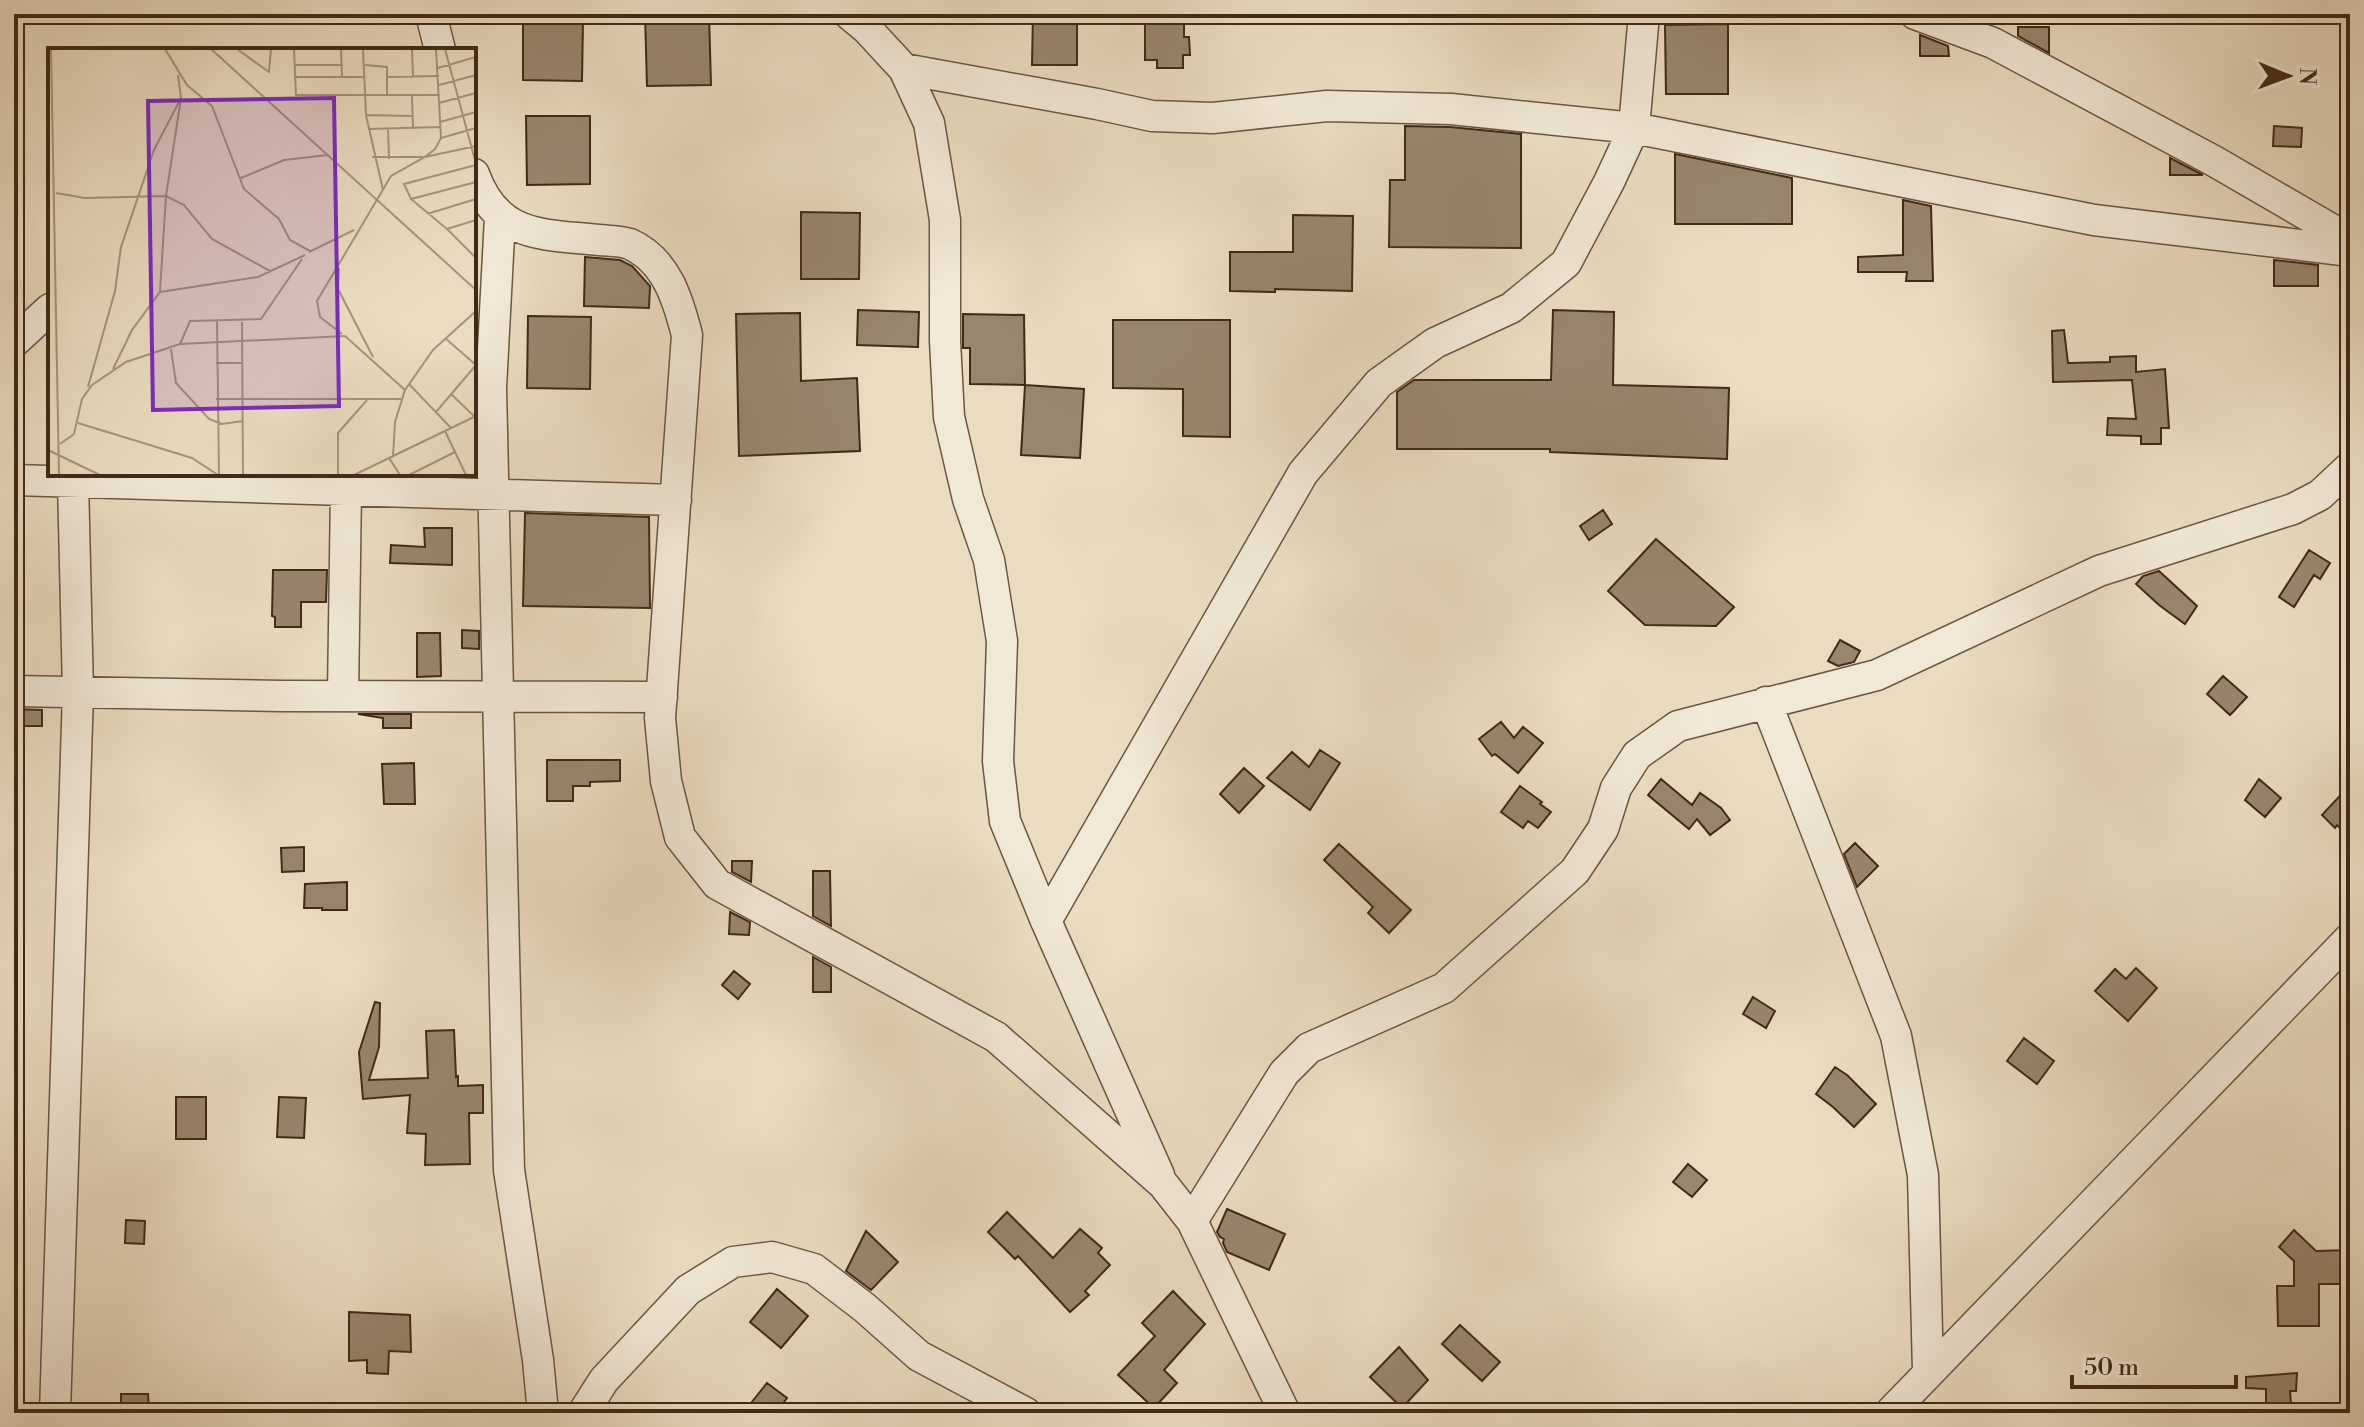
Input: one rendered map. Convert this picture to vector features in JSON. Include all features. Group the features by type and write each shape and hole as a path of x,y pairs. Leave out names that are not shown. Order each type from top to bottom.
{"street":[{"path":"431,14 440,48"},
{"path":"849,14 904,69 929,123 945,220 945,341 949,417 968,499 989,560 1002,641 998,761 1005,821 1163,1184"},
{"path":"1046,921 1303,473 1379,383 1435,343 1511,308 1566,263 1634,128 1644,14"},
{"path":"1915,14 1993,43 2214,161 2350,240"},
{"path":"904,69 1152,116 1213,118 1327,106 1436,108 1634,128 1886,181 2094,220 2350,251"},
{"path":"476,180 480,192 500,217 533,233 629,244 656,263 677,296 687,335 660,718 666,781 680,837 717,884 996,1037 1163,1184 1192,1221 1285,1413"},
{"path":"500,217 491,388 509,1170 543,1413"},
{"path":"14,342 48,311"},
{"path":"1192,1221 1284,1073 1309,1048 1444,988 1575,871 1603,829 1616,788 1637,755 1678,726 1877,675 2099,571 2293,509 2320,495 2350,467"},
{"path":"14,480 676,500"},
{"path":"55,1413 78,692 73,481"},
{"path":"343,696 346,489"},
{"path":"14,691 662,697"},
{"path":"1766,702 1896,1036 1923,1175 1928,1372"},
{"path":"1890,1413 2350,938"},
{"path":"583,1413 604,1380 688,1290 733,1262 772,1257 814,1269 865,1308 919,1356 1026,1413"}],"building":[{"path":"645,14 709,14 711,85 647,86"},
{"path":"1033,14 1077,14 1077,65 1032,65"},
{"path":"523,19 583,20 582,81 523,80"},
{"path":"1145,23 1184,23 1184,37 1189,37 1190,55 1183,55 1183,68 1157,68 1157,60 1145,60"},
{"path":"1728,24 1728,94 1666,94 1665,25"},
{"path":"2018,27 2049,27 2049,53 2018,36"},
{"path":"1920,35 1948,46 1949,56 1920,56"},
{"path":"526,116 590,116 590,184 527,185"},
{"path":"1405,126 1521,134 1521,248 1389,247 1390,180 1405,180"},
{"path":"2274,126 2302,128 2301,147 2273,146"},
{"path":"1675,154 1792,178 1792,224 1675,224"},
{"path":"2170,158 2203,175 2170,175"},
{"path":"1903,200 1931,206 1933,281 1906,281 1907,272 1858,272 1858,257 1903,255"},
{"path":"801,212 860,213 859,279 801,279"},
{"path":"1293,215 1353,216 1352,291 1230,291 1230,252 1293,252"},
{"path":"585,257 620,260 632,266 650,286 649,308 584,306"},
{"path":"2274,260 2318,265 2318,286 2274,286"},
{"path":"858,310 919,312 918,347 857,345"},
{"path":"1553,310 1614,312 1613,385 1729,388 1727,459 1550,452 1550,449 1397,449 1397,392 1414,380 1551,380"},
{"path":"800,313 801,381 857,378 860,451 739,456 736,314"},
{"path":"963,314 1024,315 1025,385 970,384 970,348 963,348"},
{"path":"528,316 591,317 590,389 527,388"},
{"path":"1113,320 1230,320 1230,437 1183,436 1183,389 1113,388"},
{"path":"2064,330 2068,363 2110,362 2110,357 2136,356 2136,372 2165,369 2169,428 2161,428 2161,444 2141,444 2141,436 2107,435 2108,418 2136,419 2132,380 2053,382 2052,331"},
{"path":"1025,385 1084,389 1080,458 1021,455"},
{"path":"1603,510 1612,524 1589,540 1580,526"},
{"path":"525,513 649,517 650,608 523,606"},
{"path":"424,528 452,528 452,565 390,563 391,545 425,547"},
{"path":"1656,539 1734,607 1716,626 1645,625 1608,591"},
{"path":"2309,550 2330,563 2320,579 2314,575 2294,607 2279,597"},
{"path":"273,570 327,570 326,602 301,602 301,627 275,627 275,617 272,616"},
{"path":"2159,571 2197,606 2185,624 2136,584 2143,576"},
{"path":"462,630 479,631 479,649 462,648"},
{"path":"417,633 440,633 441,676 417,677"},
{"path":"1840,640 1860,651 1854,662 1838,666 1828,661"},
{"path":"2223,676 2247,697 2230,715 2207,694"},
{"path":"14,709 42,710 42,726 14,726"},
{"path":"358,714 411,714 411,728 383,728 383,718"},
{"path":"1501,722 1514,738 1523,727 1543,743 1518,773 1495,754 1492,756 1479,739"},
{"path":"1320,750 1340,763 1310,810 1267,778 1292,752 1309,767"},
{"path":"547,760 620,760 620,781 573,786 573,801 547,801"},
{"path":"414,763 415,804 384,804 382,764"},
{"path":"1244,768 1264,786 1239,813 1220,794"},
{"path":"1661,779 1692,805 1700,793 1721,808 1730,820 1710,835 1697,819 1689,829 1648,795"},
{"path":"2259,779 2281,798 2265,817 2245,800"},
{"path":"2350,785 2350,838 2322,815"},
{"path":"1520,786 1551,812 1538,828 1528,821 1523,828 1501,812"},
{"path":"1855,843 1878,866 1857,887 1844,854"},
{"path":"1339,844 1411,910 1389,933 1368,913 1373,907 1324,860"},
{"path":"304,847 304,871 282,872 281,848"},
{"path":"732,861 752,861 751,882 732,872"},
{"path":"813,871 830,871 831,926 813,916"},
{"path":"347,882 347,910 304,908 305,884"},
{"path":"730,912 750,922 749,935 729,934"},
{"path":"813,957 831,967 831,992 813,992"},
{"path":"2136,968 2157,988 2128,1021 2095,991 2115,969 2126,979"},
{"path":"734,971 750,984 738,999 722,985"},
{"path":"1753,997 1775,1011 1766,1028 1743,1014"},
{"path":"375,1002 380,1003 379,1047 369,1080 428,1078 426,1031 454,1030 458,1086 483,1085 483,1113 469,1113 470,1164 425,1165 426,1134 407,1133 410,1095 363,1099 359,1052"},
{"path":"2024,1038 2054,1061 2037,1084 2007,1061"},
{"path":"1835,1067 1876,1104 1854,1127 1816,1094"},
{"path":"176,1097 206,1097 206,1139 176,1139"},
{"path":"279,1097 306,1098 304,1138 277,1137"},
{"path":"1688,1164 1707,1180 1692,1197 1673,1182"},
{"path":"1227,1209 1285,1234 1269,1270 1227,1252 1224,1239 1217,1232"},
{"path":"1007,1212 1053,1258 1080,1229 1102,1248 1098,1253 1110,1265 1085,1291 1089,1295 1070,1312 1018,1256 1015,1259 988,1232"},
{"path":"126,1220 145,1221 144,1244 125,1243"},
{"path":"2294,1230 2316,1251 2350,1250 2350,1284 2319,1284 2319,1326 2278,1326 2277,1286 2294,1286 2294,1261 2279,1247"},
{"path":"866,1231 898,1262 871,1290 846,1271"},
{"path":"777,1289 808,1316 781,1348 750,1322"},
{"path":"1173,1291 1205,1324 1164,1370 1177,1383 1154,1408 1118,1375 1155,1336 1142,1323"},
{"path":"349,1312 410,1315 411,1352 389,1351 388,1374 367,1373 367,1360 349,1361"},
{"path":"1460,1325 1500,1362 1482,1381 1442,1344"},
{"path":"1399,1347 1428,1380 1402,1408 1370,1377"},
{"path":"2297,1373 2296,1391 2290,1391 2291,1404 2266,1404 2266,1389 2246,1388 2246,1377"},
{"path":"767,1383 787,1398 776,1413 764,1413 751,1403"},
{"path":"121,1394 148,1394 149,1411 121,1411"}]}
